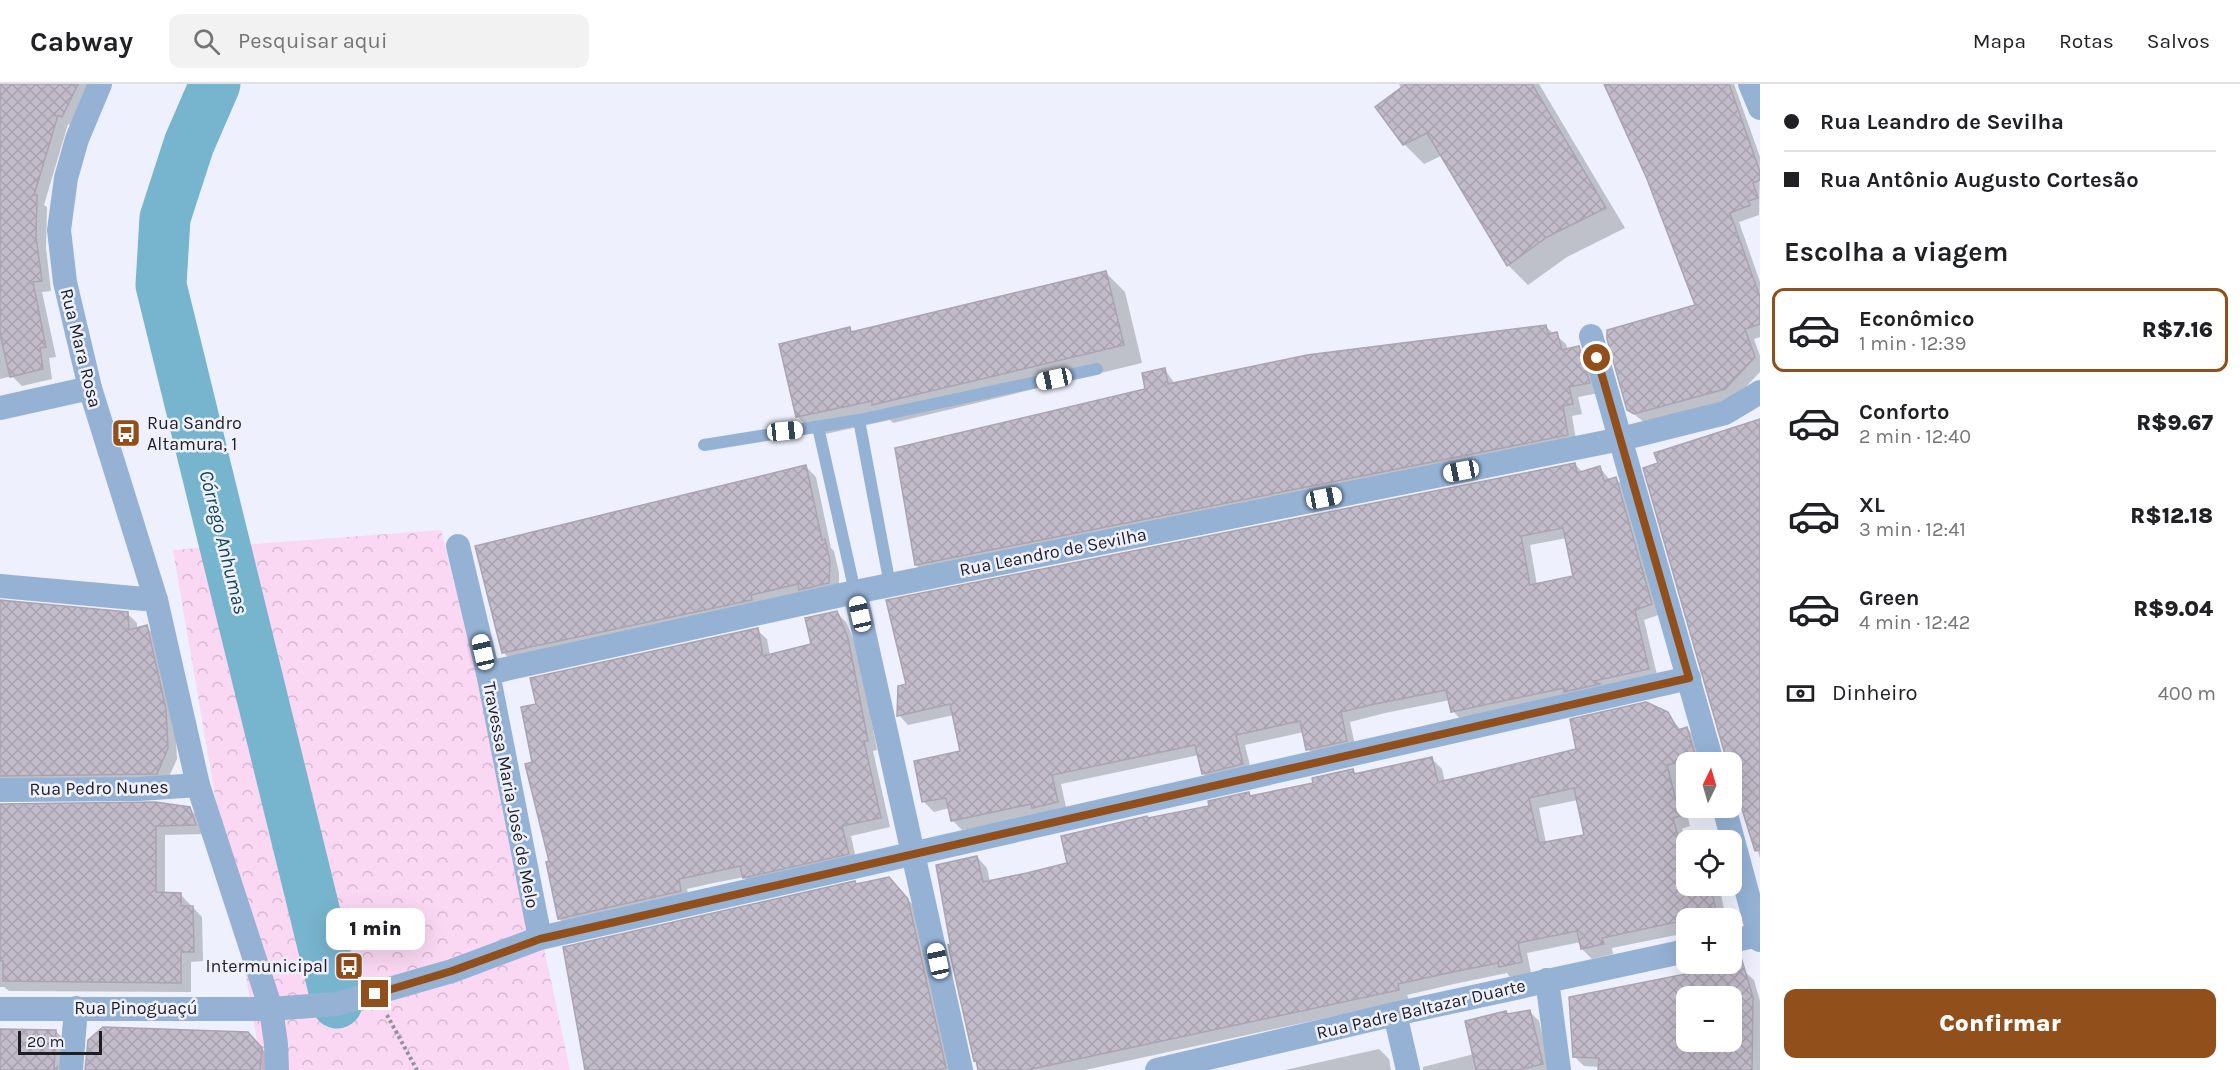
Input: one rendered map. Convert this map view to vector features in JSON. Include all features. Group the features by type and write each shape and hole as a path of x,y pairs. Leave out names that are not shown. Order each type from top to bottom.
{"street":[{"name":"Rua Mara Rosa","path":"100,84 77,139 66,178 59,230 64,282 90,388 156,600 198,785 271,1009 276,1044 276,1070"},
{"path":"1750,84 1760,108"},
{"path":"1591,336 1709,752"},
{"path":"0,408 90,388"},
{"name":"Rua Leandro de Sevilha","path":"488,673 855,592 1621,439 1725,413 1760,392"},
{"name":"Travessa Maria José de Melo","path":"458,546 488,673 540,939"},
{"path":"0,586 156,600"},
{"path":"855,592 961,1070"},
{"name":"Rua Pinoguaçú","path":"0,1009 271,1009 338,1004 452,971 540,939 914,852 1689,678"},
{"name":"Rua Pedro Nunes","path":"0,790 139,789 198,785"},
{"path":"1727,818 1759,938 1742,940"},
{"name":"Rua Padre Baltazar Duarte","path":"1157,1070 1395,1014 1676,953"},
{"path":"1547,980 1559,1070"},
{"path":"71,1070 76,1008"},
{"path":"1395,1014 1408,1070"}],"lane":[{"path":"704,445 859,420 1097,369"},
{"path":"859,420 890,585"},
{"path":"818,427 855,592"}],"path":[{"path":"375,994 417,1070"}],"green space":[{"path":"441,530 544,948 570,1070 262,1070 173,550"}],"building":[{"path":"0,84 78,84 62,117 58,115 34,195 37,195 36,237 42,281 33,282 46,347 40,348 43,369 10,377 0,334"},
{"path":"1406,84 1532,84 1606,208 1547,237 1507,266 1427,133 1403,145 1375,107"},
{"path":"1604,84 1729,84 1760,172 1760,180 1753,183 1758,198 1748,201 1750,205 1730,213 1760,297 1760,324 1745,329 1755,357 1725,389 1634,414 1627,410 1607,339 1607,330 1695,305 1647,179"},
{"path":"1106,271 1124,345 872,405 872,401 796,417 779,344 850,327 851,332"},
{"path":"1546,325 1548,334 1557,332 1562,350 1579,346 1590,383 1569,387 1573,404 1563,406 1568,435 915,565 895,448 1145,389 1142,373 1165,368 1168,384 1307,355"},
{"path":"1760,419 1760,850 1755,851 1742,809 1742,752 1724,752 1643,468 1658,463 1654,453"},
{"path":"1575,463 1577,473 1600,466 1604,481 1616,477 1652,604 1635,610 1649,669 1594,681 1600,684 1564,692 1564,688 1451,712 1446,690 1375,704 1341,712 1347,741 1306,750 1300,721 1236,735 1243,764 1202,774 1195,745 1052,775 1058,802 1032,808 1031,804 951,821 946,798 922,802 914,761 960,751 950,704 897,716 898,686 906,684 886,600","holes":["1563,528 1573,576 1530,585 1521,536"]},
{"path":"806,465 822,540 825,539 830,561 829,583 799,590 798,584 751,595 752,600 502,653 475,546"},
{"path":"0,600 128,612 129,630 147,625 166,709 168,748 157,774 0,776"},
{"path":"837,611 848,638 868,741 864,741 881,818 842,826 849,854 743,878 740,866 679,879 681,891 558,919 546,862 549,861 525,764 532,762 521,707 536,704 530,678 758,628 763,656 811,644 805,618"},
{"path":"1646,702 1668,712 1678,730 1687,727 1694,752 1676,752 1676,763 1667,765 1676,800 1676,817 1673,818 1676,830 1676,896 1713,896 1716,908 1676,908 1676,922 1602,938 1604,944 1581,949 1577,931 1518,943 1522,962 1499,967 1498,963 1398,984 1399,990 1027,1070 978,1070 976,1060 974,1061 948,944 951,948 936,865 977,856 983,882 1067,863 1061,836 1147,816 1148,818 1209,806 1208,801 1249,792 1250,796 1313,783 1312,778 1353,769 1354,774 1432,757 1438,782 1576,749 1570,719","holes":["1574,788 1584,835 1539,843 1529,798"]},
{"path":"155,802 190,807 196,825 156,826 156,892 181,893 181,906 193,906 194,952 181,952 181,983 3,981 3,961 0,961 0,804"},
{"path":"889,877 908,899 946,1068 936,1070 585,1070 563,947 855,881 856,884"},
{"path":"1742,961 1753,997 1752,1070 1598,1070 1599,1058 1573,1057 1569,997 1685,974 1742,974"},
{"path":"1530,1010 1543,1064 1518,1070 1476,1070 1465,1021 1506,1011 1507,1014"},
{"path":"103,1027 248,1032 262,1048 260,1070 85,1070 88,1040"},
{"path":"0,1029 56,1030 54,1070 0,1070"}],"waterway":[{"name":"Córrego Anhumas","path":"215,84 189,144 165,218 161,285 337,1003"}],"place":[{"name":"Rua Sandro Altamura, 1","path":"126,433"},
{"name":"Intermunicipal","path":"349,966"}],"route":[{"path":"375,994 452,971 540,939 914,852 1689,678 1597,358"}]}
